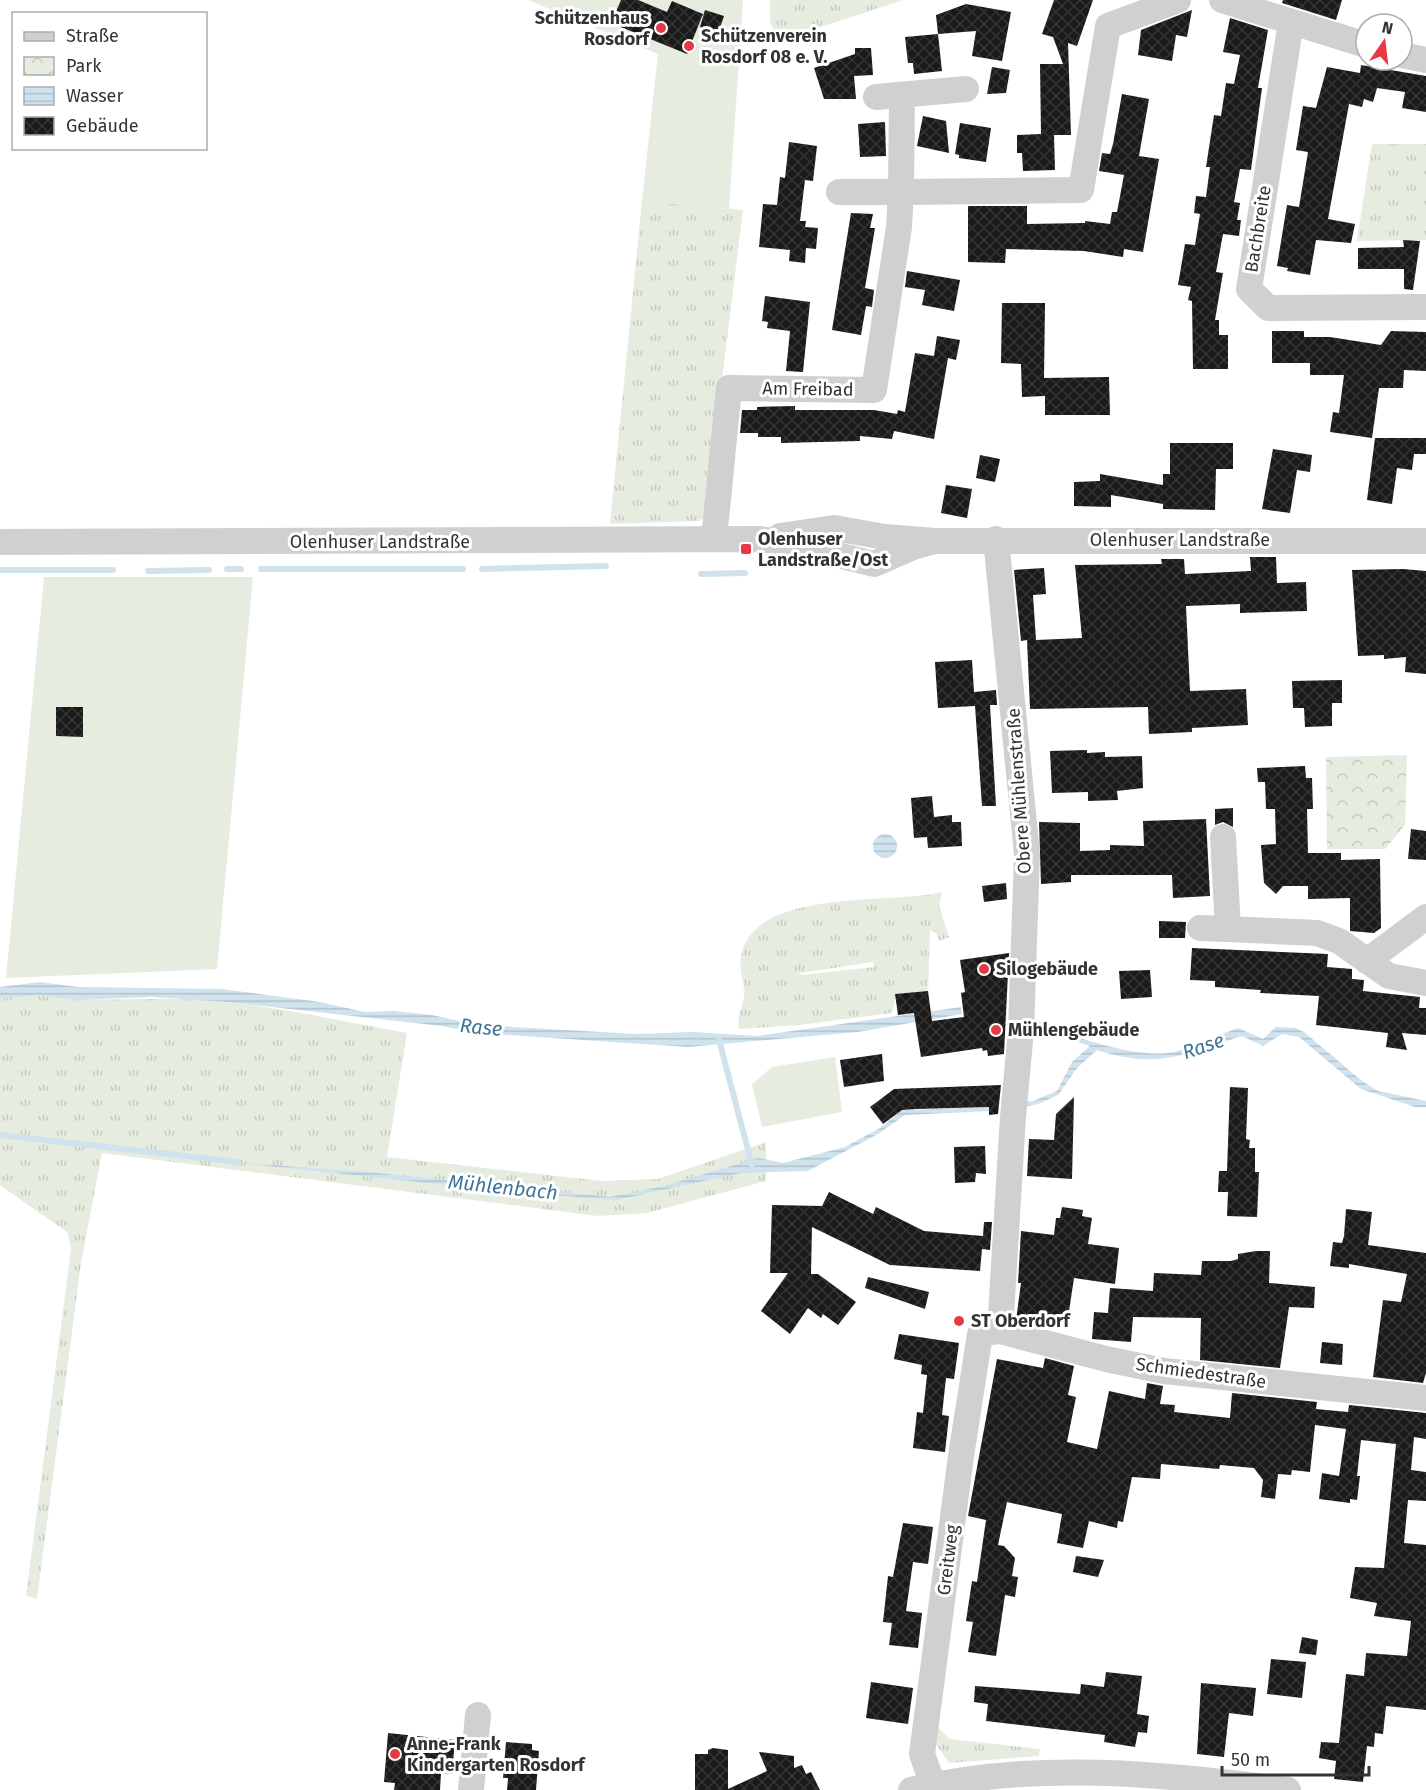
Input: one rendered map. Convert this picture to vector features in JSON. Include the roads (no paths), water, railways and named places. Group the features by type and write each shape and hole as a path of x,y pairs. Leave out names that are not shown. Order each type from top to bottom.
{"street":[{"path":"839,192 902,192 1080,201 1108,26 1179,0"},
{"path":"1222,0 1354,41"},
{"name":"Bachbreite","path":"1291,22 1249,289 1268,308 1426,307"},
{"path":"876,97 966,89"},
{"name":"Am Freibad","path":"714,539 729,388 874,390 899,227 902,192 902,95"},
{"name":"Olenhuser Landstraße","path":"0,542 759,539 834,528 885,537 935,541 996,539 1426,541"},
{"name":"Obere Mühlenstraße","path":"990,1333 1021,1030 1027,854 996,539"},
{"path":"1223,837 1228,929"},
{"path":"1367,961 1426,917"},
{"path":"1200,928 1317,933 1339,941 1389,975 1403,980 1426,983"},
{"name":"Schmiedestraße","path":"990,1333 1164,1371 1426,1398"},
{"name":"Greitweg","path":"922,1788 922,1754 960,1468 990,1333"},
{"path":"471,1790 478,1715"},
{"path":"922,1788 1011,1774 1081,1771 1158,1775 1288,1790"}],"water":[{"path":"885,834 893,838 897,846 893,854 885,858 877,854 873,846 877,838"},
{"name":"Rase","path":"40,982 78,987 222,989 320,1002 365,1012 394,1011 432,1015 478,1025 636,1034 694,1032 757,1036 961,1007 962,1014 858,1032 688,1047 476,1033 442,1026 227,1002 153,997 75,1000 41,995 0,999 0,987"},
{"name":"Rase","path":"1032,1017 1083,1039 1144,1053 1178,1051 1238,1028 1263,1039 1276,1027 1295,1028 1304,1032 1362,1081 1378,1091 1426,1101 1426,1107 1415,1107 1361,1089 1299,1037 1282,1034 1263,1046 1242,1036 1187,1054 1154,1059 1118,1056 1097,1050 1077,1068 1058,1095 1038,1104 1019,1108 1019,1102 1033,1101 1057,1091 1072,1062 1090,1046 1052,1034 1030,1023"},
{"path":"989,1107 989,1111 905,1115 878,1134 808,1171 741,1173 616,1200 504,1191 231,1162 368,1172 610,1197 664,1186 758,1158 783,1163 845,1147 880,1128 902,1110"}],"waterway":[{"path":"482,569 606,566"},
{"path":"227,569 241,569"},
{"path":"261,569 463,569"},
{"path":"0,570 113,570"},
{"path":"148,571 209,570"},
{"path":"701,574 745,573"},
{"path":"719,1040 752,1165"},
{"name":"Mühlenbach","path":"0,1135 238,1162"}],"place":[{"name":"Schützenhaus Rosdorf","path":"661,28"},
{"name":"Schützenverein Rosdorf 08 e. V.","path":"689,46"},
{"name":"Olenhuser Landstraße/Ost","path":"746,549"},
{"name":"Silogebäude","path":"984,969"},
{"name":"Mühlengebäude","path":"996,1030"},
{"name":"ST Oberdorf","path":"959,1321"},
{"name":"Anne-Frank Kindergarten Rosdorf","path":"395,1754"}]}
